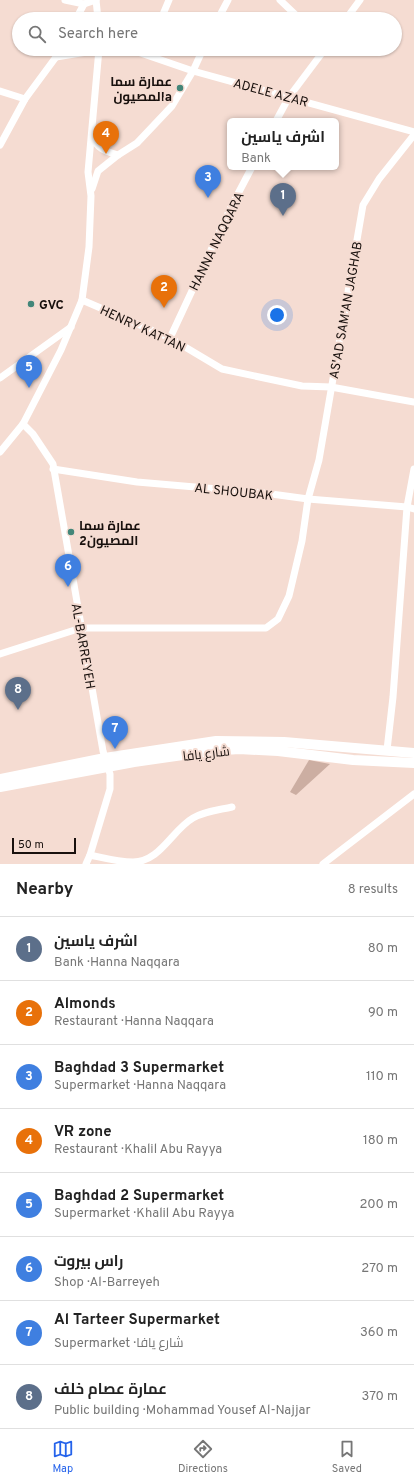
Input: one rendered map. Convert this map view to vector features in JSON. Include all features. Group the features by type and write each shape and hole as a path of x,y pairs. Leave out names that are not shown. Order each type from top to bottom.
{"main road":[{"name":"شارع يافا","path":"0,787 106,763 216,741 284,742 414,753"},
{"name":"شارع يافا","path":"0,779 106,763 239,749 278,751 353,760 414,762"}],"street":[{"path":"65,0 84,4 96,0 97,12"},
{"path":"164,12 170,0"},
{"path":"222,12 228,0"},
{"path":"280,0 293,12"},
{"path":"351,12 360,0"},
{"path":"80,12 84,4"},
{"path":"0,145 25,99 56,57 61,56"},
{"path":"0,452 23,424 61,350 82,300 89,247 91,192 88,172 98,56"},
{"name":"ADELE AZAR","path":"157,56 193,71 414,132"},
{"path":"91,192 98,171 118,155 137,143 172,106 193,71 200,56"},
{"path":"278,118 289,97 320,56"},
{"path":"0,91 25,99"},
{"path":"91,134 96,144 104,151 118,155"},
{"name":"AS'AD SAM'AN JAGHAB","path":"0,654 81,628 266,628 278,619 290,596 302,541 308,499 319,460 363,205 379,179 414,136"},
{"name":"HANNA NAQQARA","path":"170,338 231,206 250,170"},
{"name":"HENRY KATTAN","path":"82,300 170,338 222,369 302,386 331,387 414,402"},
{"path":"0,378 71,327"},
{"name":"AL-BARREYEH","path":"23,424 34,434 54,469 81,628 106,763 110,774 110,789 86,864"},
{"name":"AL SHOUBAK","path":"54,469 137,482 410,508"},
{"path":"387,750 414,469"},
{"path":"323,864 414,794"},
{"path":"90,855 134,862 143,860 151,856 166,844 192,818 205,813 232,807"}],"shaded area":[{"path":"309,760 330,764 296,795 290,792"}],"place":[{"name":"عمارة سما المصيونa","path":"180,88"},
{"name":"VR zone","path":"106,154"},
{"name":"Baghdad 3 Supermarket","path":"208,198"},
{"name":"اشرف ياسين","path":"283,216"},
{"name":"GVC","path":"31,304"},
{"name":"Almonds","path":"164,308"},
{"name":"Baghdad 2 Supermarket","path":"29,388"},
{"name":"عمارة سما المصيون2","path":"71,532"},
{"name":"راس بيروت","path":"68,587"},
{"name":"عمارة عصام خلف","path":"18,710"},
{"name":"Al Tarteer Supermarket","path":"115,749"}]}
